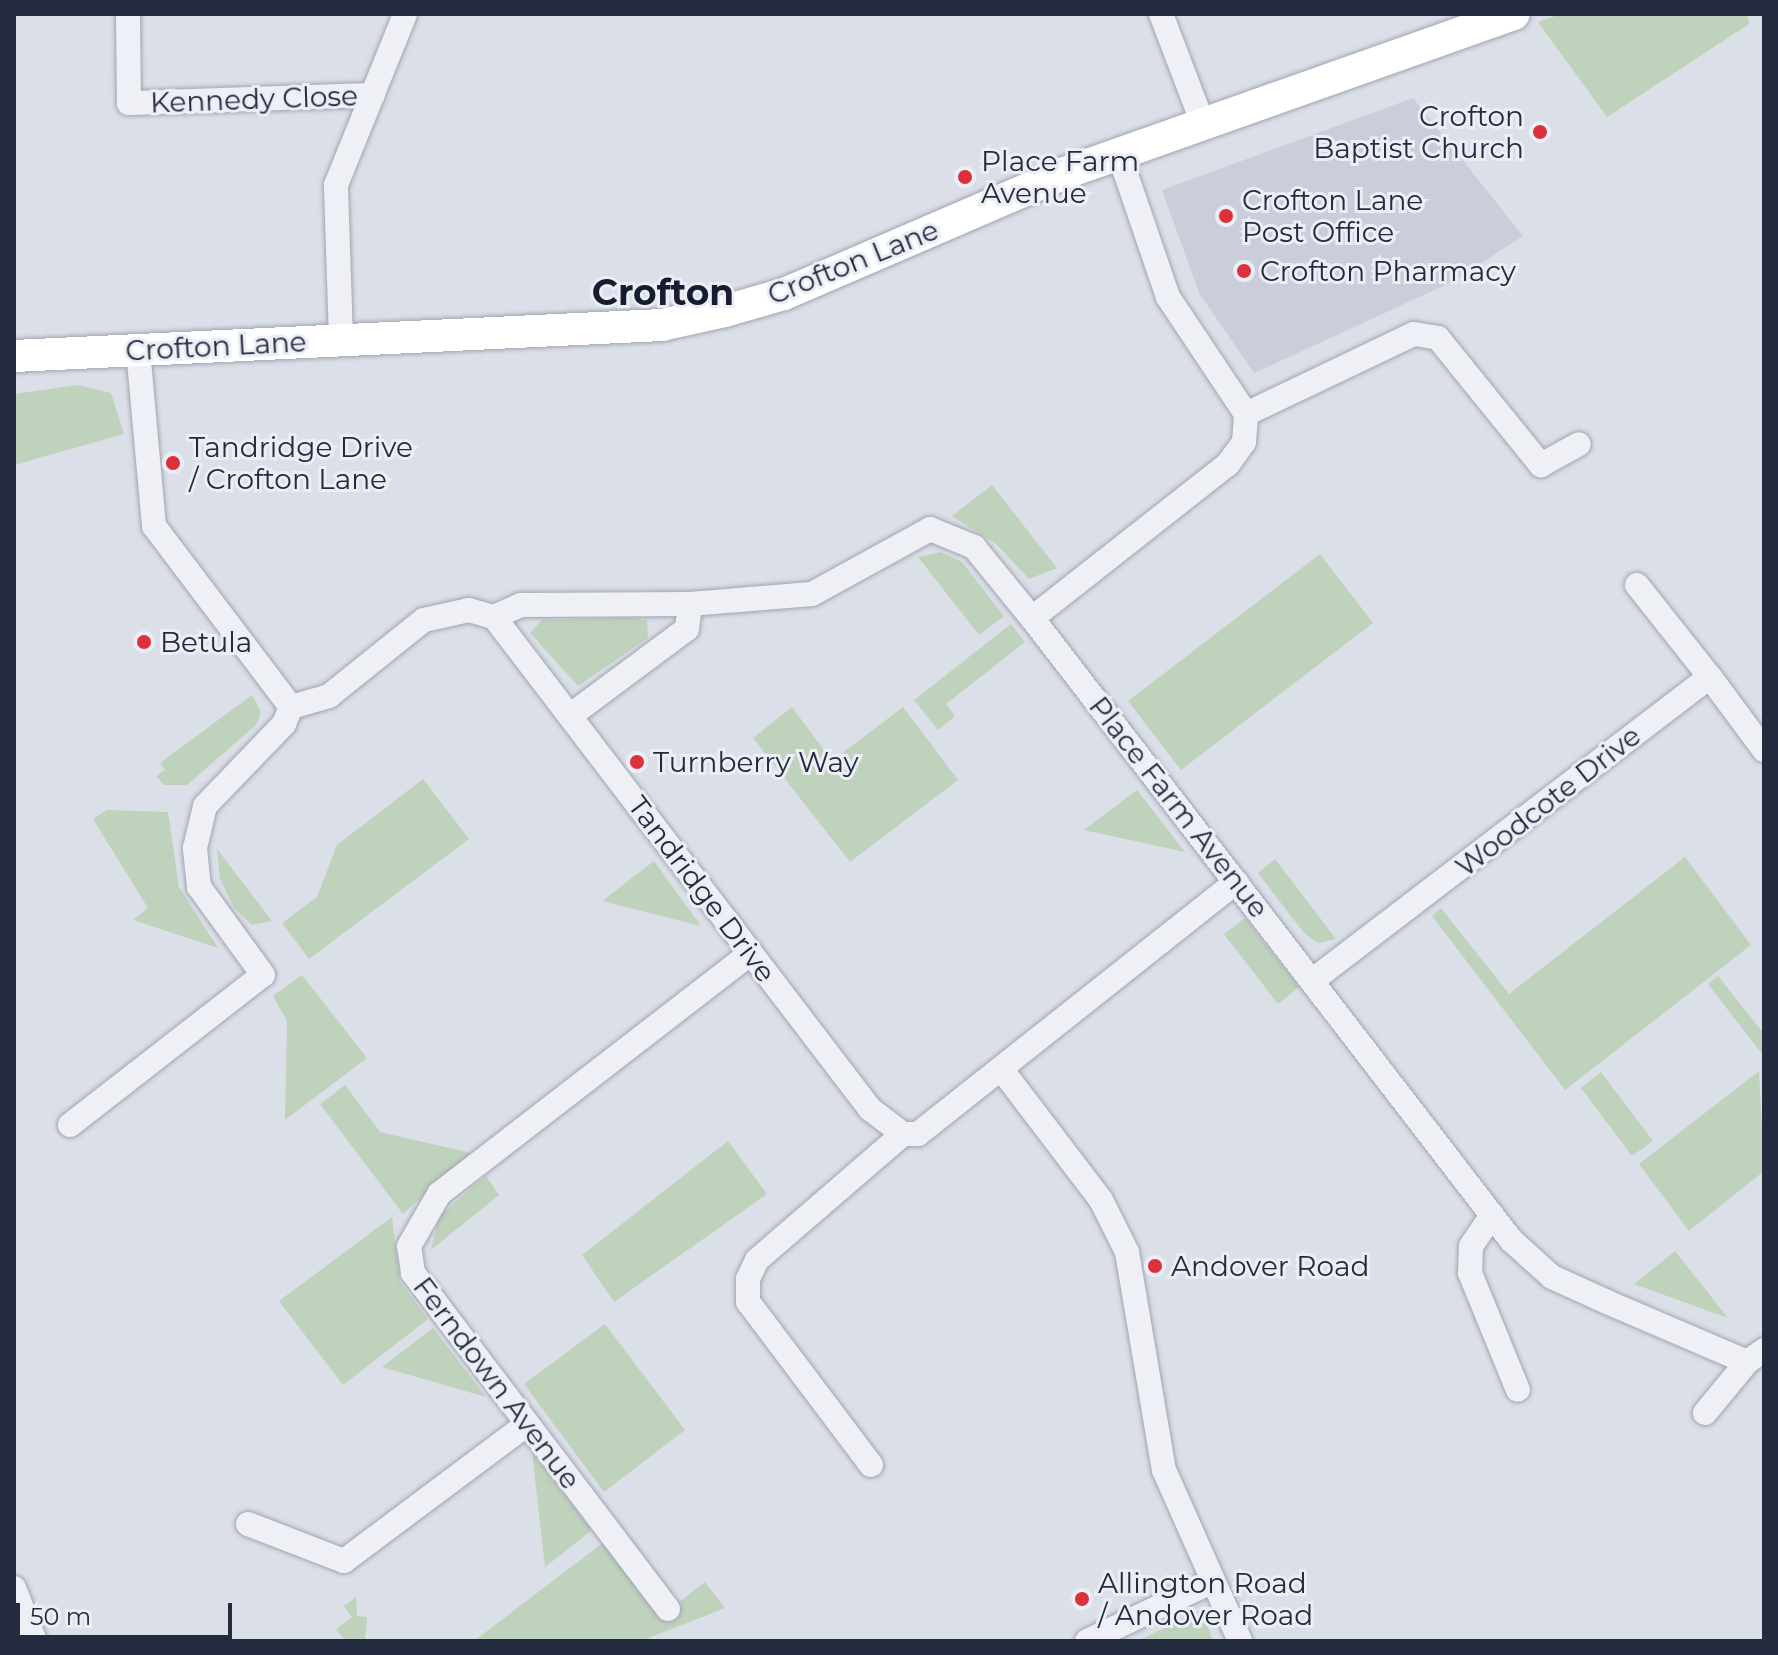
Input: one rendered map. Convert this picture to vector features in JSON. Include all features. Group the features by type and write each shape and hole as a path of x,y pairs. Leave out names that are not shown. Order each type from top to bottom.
{"street":[{"name":"Kennedy Close","path":"128,14 129,103 373,95"},
{"name":"Kennedy Close","path":"341,339 336,185 405,14"},
{"path":"1161,14 1203,124"},
{"name":"Crofton Lane","path":"14,356 662,325 725,311 1119,154 1514,14"},
{"path":"291,707 329,696 424,620 469,610 494,617 521,605 690,604 812,594 930,529 974,547 1032,618 1228,464 1244,442 1246,414 1168,297 1119,154"},
{"path":"1246,414 1414,334 1438,338 1541,465 1579,444"},
{"path":"138,350 154,526 291,707"},
{"path":"1637,585 1764,750"},
{"path":"571,715 687,629 690,604"},
{"name":"Tandridge Drive","path":"494,617 870,1109 903,1134"},
{"name":"Place Farm Avenue","path":"1032,618 1492,1215 1552,1277 1756,1356"},
{"name":"Woodcote Drive","path":"1313,980 1710,677"},
{"path":"70,1125 263,975 199,887 195,848 205,806 284,724 291,707"},
{"path":"871,1465 748,1302 748,1279 757,1260 903,1134 918,1134 1236,882"},
{"name":"Ferndown Avenue","path":"668,1609 413,1273 416,1224 439,1194 751,953"},
{"path":"1002,1070 1101,1200 1127,1252 1137,1280 1150,1417 1211,1582 1240,1641"},
{"path":"1492,1215 1471,1246 1470,1273 1518,1390"},
{"path":"1705,1413 1756,1356"},
{"path":"248,1524 344,1561 527,1424"},
{"path":"1087,1641 1211,1582"},
{"path":"14,1588 35,1641"}],"shaded area":[{"path":"1413,98 1523,236 1452,282 1254,373 1199,293 1162,190"}],"green space":[{"path":"1561,14 1747,14 1749,24 1607,117 1538,22"},
{"path":"78,385 111,393 124,434 14,465 14,394"},
{"path":"992,485 1057,568 1029,579 996,544 952,516"},
{"path":"941,552 962,562 1004,616 979,635 918,557"},
{"path":"1320,554 1373,623 1181,770 1128,701"},
{"path":"542,620 647,620 648,638 578,686 530,633"},
{"path":"1011,624 1025,642 946,704 955,716 938,730 914,700"},
{"path":"252,695 261,712 256,725 187,785 164,785 156,776 165,770 160,763"},
{"path":"792,707 832,761 903,707 958,780 850,862 753,738"},
{"path":"423,779 469,839 309,959 282,923 317,897 337,845"},
{"path":"1137,790 1185,852 1084,830"},
{"path":"107,810 168,812 179,887 218,948 133,920 148,908 93,819"},
{"path":"217,849 272,921 252,925 234,908 220,879"},
{"path":"1685,857 1751,945 1565,1090 1432,916 1441,908 1509,994"},
{"path":"1275,859 1336,939 1318,943 1304,933 1258,873"},
{"path":"654,861 701,926 602,901"},
{"path":"1245,918 1299,987 1278,1004 1224,934"},
{"path":"302,975 367,1058 285,1120 287,1021 273,996"},
{"path":"1718,976 1764,1034 1762,1054 1708,984"},
{"path":"1759,1071 1764,1171 1689,1231 1639,1164"},
{"path":"1601,1072 1653,1141 1632,1156 1581,1088"},
{"path":"345,1085 380,1132 471,1153 403,1214 320,1104"},
{"path":"728,1141 767,1194 614,1302 582,1255"},
{"path":"486,1176 499,1195 431,1250 439,1216"},
{"path":"392,1217 400,1282 428,1319 343,1385 279,1301"},
{"path":"1675,1251 1728,1318 1634,1284"},
{"path":"605,1324 685,1430 604,1492 524,1384"},
{"path":"433,1328 486,1397 382,1367"},
{"path":"532,1452 592,1530 545,1567"},
{"path":"604,1542 662,1615 705,1582 725,1608 641,1641 474,1641"},
{"path":"356,1597 357,1616 367,1617 365,1641 345,1641 336,1629 352,1617 344,1606"},
{"path":"1202,1609 1213,1641 1138,1641"}],"place":[{"name":"Crofton Baptist Church","path":"1540,132"},
{"name":"Place Farm Avenue","path":"965,177"},
{"name":"Crofton Lane Post Office","path":"1226,216"},
{"name":"Crofton Pharmacy","path":"1244,271"},
{"name":"Tandridge Drive / Crofton Lane","path":"173,463"},
{"name":"Betula","path":"144,642"},
{"name":"Turnberry Way","path":"637,762"},
{"name":"Andover Road","path":"1155,1266"},
{"name":"Allington Road / Andover Road","path":"1082,1599"}],"district":[{"name":"Crofton","path":"663,293"}]}
